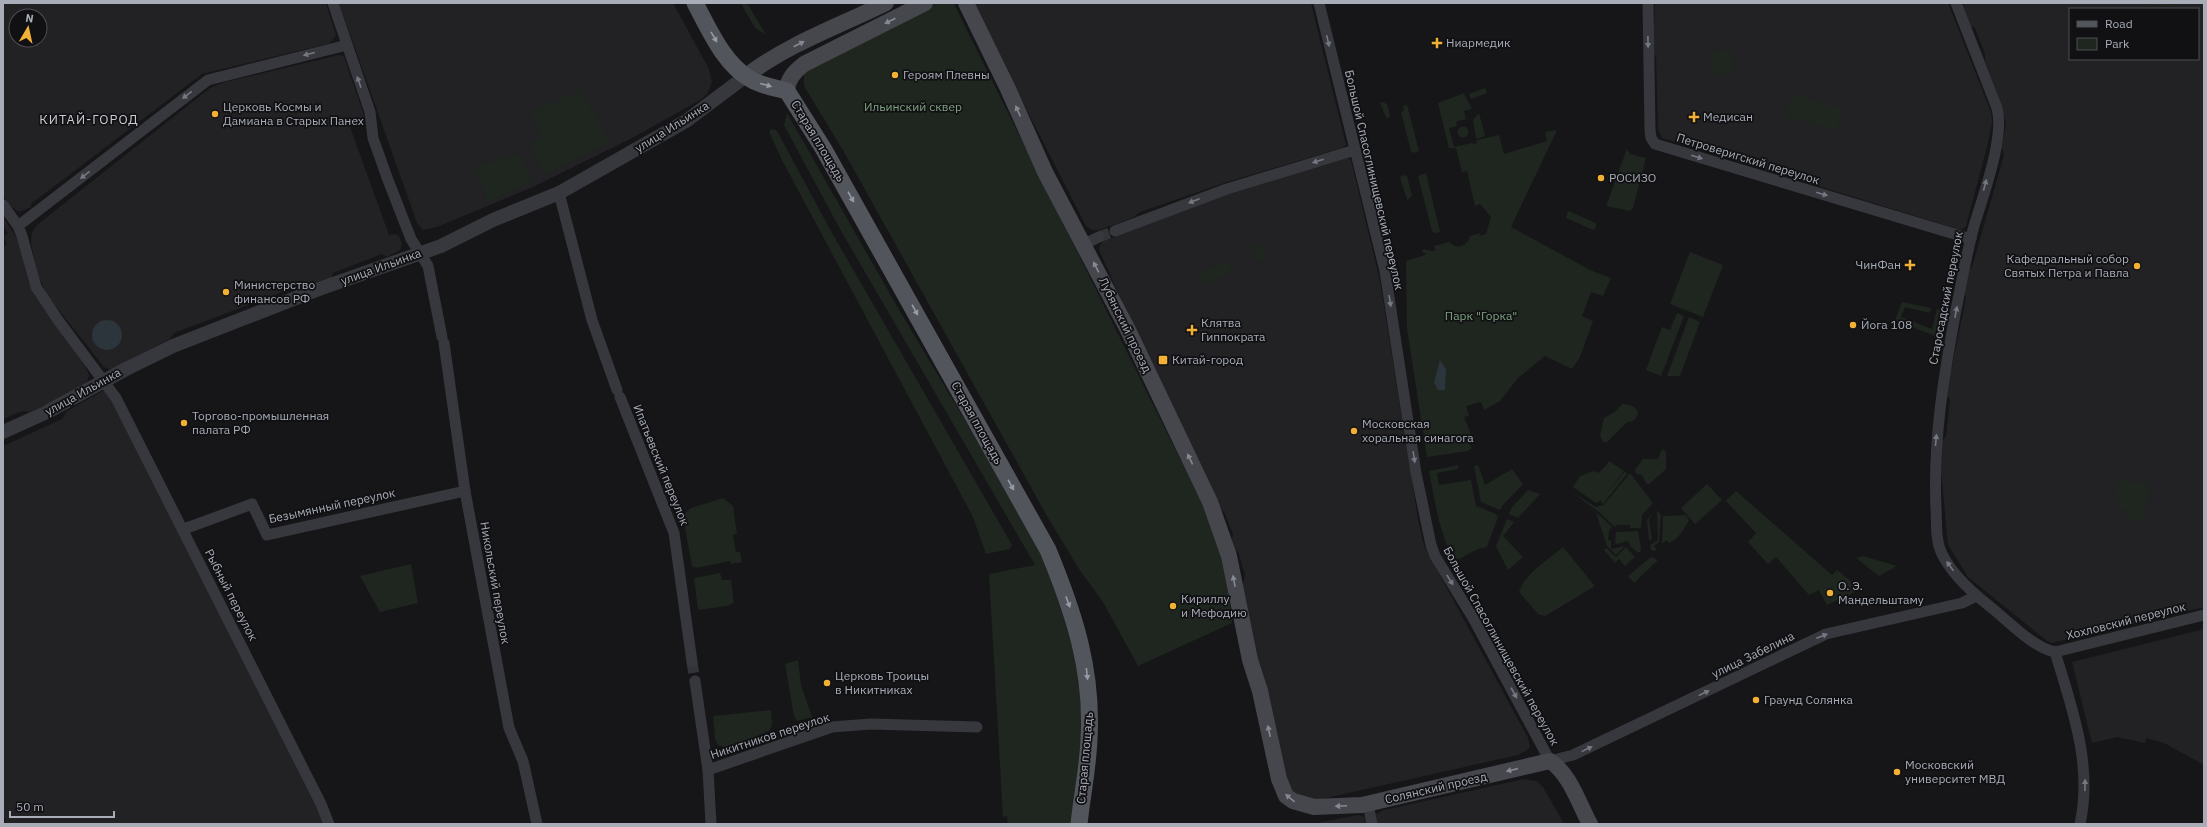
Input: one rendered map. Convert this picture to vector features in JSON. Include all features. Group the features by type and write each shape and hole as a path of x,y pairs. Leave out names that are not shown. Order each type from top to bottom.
{"main road":[{"path":"695,3 724,53 746,76 765,62 835,26 886,3"},
{"path":"835,26 862,3"},
{"path":"788,91 787,85 790,78 804,64 925,3"},
{"name":"Лубянский проезд","path":"966,3 1045,172 1128,330 1210,502 1229,556 1250,660 1260,691 1282,787 1286,796 1293,801 1304,806 1321,807"},
{"name":"Старая площадь","path":"746,76 759,83 788,91 823,148 921,321 1048,550 1081,640 1089,693 1089,739 1079,824"},
{"path":"1550,762 1556,765 1567,780 1590,824"},
{"name":"Солянский проезд","path":"1321,807 1368,804 1550,762"}],"street":[{"name":"Никольский переулок","path":"332,3 371,119 373,138 383,166 411,238 419,254 428,266 443,340 465,491 509,728 523,761 537,824"},
{"name":"Большой Спасоглинищевский переулок","path":"1319,3 1385,271 1416,473 1430,545 1550,762"},
{"name":"Петроверигский переулок","path":"1648,3 1650,130 1651,138 1656,144 1971,238"},
{"name":"Старосадский переулок","path":"1956,3 1998,108 2000,122 1994,152 1971,238 1942,387 1934,468 1939,546 1948,564 1976,596 2037,644 2055,652"},
{"path":"18,226 208,80 347,45"},
{"name":"улица Ильинка","path":"3,432 47,412 173,346 319,289 441,246 493,220 559,193 686,121 746,76"},
{"path":"1115,231 1227,189 1355,150"},
{"name":"Ипатьевский переулок","path":"559,193 592,320 619,394 674,533 692,662"},
{"name":"Рыбный переулок","path":"3,205 18,226 36,288 116,398 184,529 321,804 329,824"},
{"path":"1084,244 1099,237"},
{"name":"Безымянный переулок","path":"184,529 252,504 267,535 465,491"},
{"name":"улица Забелина","path":"1550,762 1573,756 1826,634 1962,603 1976,596"},
{"name":"Хохловский переулок","path":"2055,652 2204,615"},
{"path":"2055,652 2075,720 2084,763 2085,794 2080,824"},
{"path":"695,681 708,770 711,824"},
{"name":"Никитников переулок","path":"708,770 832,727 871,724 977,727"},
{"path":"1368,804 1372,824"}],"shaded area":[{"path":"3,3 326,3 336,35 330,43 202,74 31,204 31,207 19,212 10,206 3,196"},
{"path":"339,3 673,3 709,69 712,82 707,94 700,100 634,137 535,186 437,227 423,230 417,223"},
{"path":"972,3 1311,3 1346,145 1342,148 1227,182 1140,212 1132,218 1099,230 1092,230 1086,226"},
{"path":"1655,3 1948,3 1991,112 1992,123 1966,226 1963,229 1958,229 1662,138 1658,129 1656,57 1653,53"},
{"path":"1964,3 2204,3 2204,607 2052,643 2047,641 1968,577 1948,545 1941,469 1942,442 1946,436 1950,399 1946,395 1966,298 1964,291 1968,271 1972,267 2004,155 2002,148 2006,123 2001,104 1985,61 1985,54 1975,28 1970,26 1963,8"},
{"path":"339,55 344,56 364,115 363,120 350,127 389,235 396,234 399,236 402,244 400,250 387,257 382,254 333,273 331,279 311,286 306,283 174,333 170,339 111,370 104,367 47,295 38,276 31,243 32,232 37,225 210,88 225,82"},
{"path":"1347,158 1351,160 1380,281 1418,519 1424,546 1528,738 1530,747 1518,755 1313,801 1293,797 1273,741 1242,588 1245,575 1238,552 1233,549 1231,543 1233,534 1224,512 1218,509 1177,414 1171,411 1099,250 1100,245 1104,241 1229,194"},
{"path":"3,217 18,240 28,281 34,294 85,366 89,375 87,382 50,403 29,412 22,411 3,419 3,247 7,244 4,237 8,233 3,225"},
{"path":"107,320 118,324 122,335 118,346 107,350 96,346 92,335 96,324"},
{"path":"1440,360 1446,369 1445,390 1438,390 1434,382"},
{"path":"106,389 325,824 6,824 3,813 3,446 62,419 67,411"},
{"path":"2204,629 2204,765 2164,743 2146,738 2145,743 2117,737 2092,743 2072,662"},
{"path":"1524,779 1536,781 1543,787 1564,824 1377,824 1376,814 1384,810"},
{"path":"1358,815 1364,817 1366,824 1311,824"}],"green space":[{"path":"741,3 747,3 766,35 755,28"},
{"name":"Ильинский сквер","path":"936,3 954,4 1208,515 1226,568 1232,623 1138,666 1103,602 1079,569 1047,516 844,152 804,86 804,75 812,66"},
{"path":"2141,3 2170,3 2170,7"},
{"path":"1731,50 1733,74 1713,75 1712,52"},
{"path":"1485,88 1487,93 1471,99 1469,94"},
{"path":"580,90 610,142 545,174 529,144 542,137 531,113"},
{"name":"Парк \"Горка\"","path":"1464,93 1472,109 1464,111 1466,119 1456,122 1457,126 1449,128 1454,147 1472,143 1474,144 1477,143 1477,140 1499,135 1504,154 1547,141 1545,132 1557,130 1511,227 1590,270 1611,278 1603,296 1591,292 1582,316 1593,321 1580,357 1572,369 1545,356 1518,378 1500,401 1484,410 1481,402 1466,406 1469,416 1464,417 1474,441 1469,443 1472,448 1468,451 1427,457 1407,329 1406,261 1425,255 1426,253 1423,253 1422,250 1424,249 1432,251 1436,250 1434,246 1449,242 1458,247 1467,243 1470,236 1481,233 1479,236 1486,234 1491,217 1480,204 1475,206 1467,171 1462,172 1456,148 1449,148 1438,103"},
{"path":"1792,94 1843,109 1837,130 1786,116"},
{"path":"1380,102 1384,102 1388,106 1390,117 1386,118"},
{"path":"1407,105 1419,151 1413,153 1411,151 1401,112 1404,111 1403,106"},
{"path":"787,113 898,308 1034,536 1072,633 1079,684 1083,737 1072,824 1008,824 1007,816 1003,817 989,574 1035,565 840,229 784,125"},
{"path":"1479,113 1485,136 1476,139 1473,120"},
{"path":"1461,127 1465,127 1467,128 1467,136 1461,137 1458,134 1458,130"},
{"path":"773,129 777,131 832,233 1012,545 1010,549 986,554 973,517 782,160 770,134 770,130"},
{"path":"1627,149 1630,154 1646,158 1633,208 1630,211 1606,206"},
{"path":"520,154 533,180 482,204 486,197 475,167"},
{"path":"1426,173 1440,232 1435,233 1432,231 1418,176"},
{"path":"1405,175 1407,176 1412,196 1407,200 1400,177"},
{"path":"1568,211 1596,223 1596,227 1593,230 1566,218"},
{"path":"1260,243 1265,258 1257,261 1252,246"},
{"path":"1690,252 1723,265 1703,317 1670,304"},
{"path":"1227,261 1232,272 1203,285 1199,275"},
{"path":"1902,302 1931,308 1930,313 1905,307 1901,317 1932,329 1937,309 1941,310 1935,336 1895,320"},
{"path":"1677,313 1684,316 1661,376 1646,370 1662,327 1670,330"},
{"path":"1689,317 1700,322 1680,376 1667,376"},
{"path":"1622,404 1634,407 1638,412 1638,415 1634,420 1625,424 1607,442 1603,442 1600,435 1604,418 1616,411"},
{"path":"1662,449 1666,452 1666,469 1649,484 1646,483 1642,475 1636,474 1635,470 1643,459 1658,459"},
{"path":"1609,461 1624,471 1604,497 1625,471 1627,474 1603,504 1601,502 1602,500 1596,503 1573,487 1580,476 1594,471 1598,473"},
{"path":"1458,465 1458,469 1437,473 1439,485 1471,480 1476,506 1496,514 1498,517 1487,547 1478,549 1455,561 1441,529 1429,471"},
{"path":"1478,465 1485,485 1512,469 1523,484 1500,510 1481,502 1474,466"},
{"path":"1630,473 1653,503 1642,515 1641,528 1630,528 1630,525 1617,525 1615,527 1599,512 1571,492 1596,507 1604,505"},
{"path":"2119,480 2149,484 2144,518 2129,521 2127,509 2120,511 2117,494"},
{"path":"1707,484 1722,500 1695,524 1681,508"},
{"path":"1528,490 1540,494 1518,518 1509,514 1512,507"},
{"path":"1736,491 1832,575 1837,570 1852,582 1855,592 1827,605 1819,590 1809,595 1776,557 1768,564 1748,542 1756,533 1726,501"},
{"path":"1569,494 1597,513 1612,527 1609,530 1608,540 1611,540 1611,549 1625,546 1616,555 1607,546 1596,513"},
{"path":"723,498 733,506 737,534 733,535 736,552 740,552 742,562 731,564 730,561 696,568 692,566 684,522 685,513 691,508"},
{"path":"1657,510 1661,515 1659,542 1654,546 1657,550 1653,551 1651,550 1650,545 1658,540"},
{"path":"1652,514 1649,520 1652,539 1649,541 1647,520"},
{"path":"1686,515 1689,520 1681,533 1673,541 1669,543 1667,540 1662,544 1663,516"},
{"path":"1507,519 1514,522 1503,536 1523,557 1508,570 1496,546"},
{"path":"1638,531 1641,549 1640,552 1637,552 1631,547 1628,541 1617,544 1615,543 1616,532"},
{"path":"1563,547 1595,586 1545,616 1538,614 1519,592 1526,579"},
{"path":"1626,547 1635,557 1625,566 1619,559 1615,563 1604,550 1606,548 1616,557"},
{"path":"1863,556 1897,566 1879,576 1856,558"},
{"path":"1651,557 1658,560 1634,583 1628,576"},
{"path":"411,564 418,603 380,612 360,576"},
{"path":"720,573 722,580 731,580 734,603 727,606 698,610 694,578"},
{"path":"798,660 801,685 812,717 797,721 794,716 785,664"},
{"path":"771,710 772,725 769,731 727,748 718,745 715,739 713,716"}],"tunnel":[{"path":"1099,237 1115,231"},
{"path":"692,662 695,681"}],"place":[{"name":"Ниармедик","path":"1437,43"},
{"name":"Героям Плевны","path":"895,75"},
{"name":"Церковь Космы и Дамиана в Старых Панех","path":"215,114"},
{"name":"Медисан","path":"1694,117"},
{"name":"РОСИЗО","path":"1601,178"},
{"name":"ЧинФан","path":"1910,265"},
{"name":"Кафедральный собор Святых Петра и Павла","path":"2137,266"},
{"name":"Министерство финансов РФ","path":"226,292"},
{"name":"Йога 108","path":"1853,325"},
{"name":"Клятва Гиппократа","path":"1192,330"},
{"name":"Китай-город","path":"1163,360"},
{"name":"Торгово-промышленная палата РФ","path":"184,423"},
{"name":"Московская хоральная синагога","path":"1354,431"},
{"name":"О. Э. Мандельштаму","path":"1830,593"},
{"name":"Кириллу и Мефодию","path":"1173,606"},
{"name":"Церковь Троицы в Никитниках","path":"827,683"},
{"name":"Граунд Солянка","path":"1756,700"},
{"name":"Московский университет МВД","path":"1897,772"}],"district":[{"name":"КИТАЙ-ГОРОД","path":"89,119"}]}
